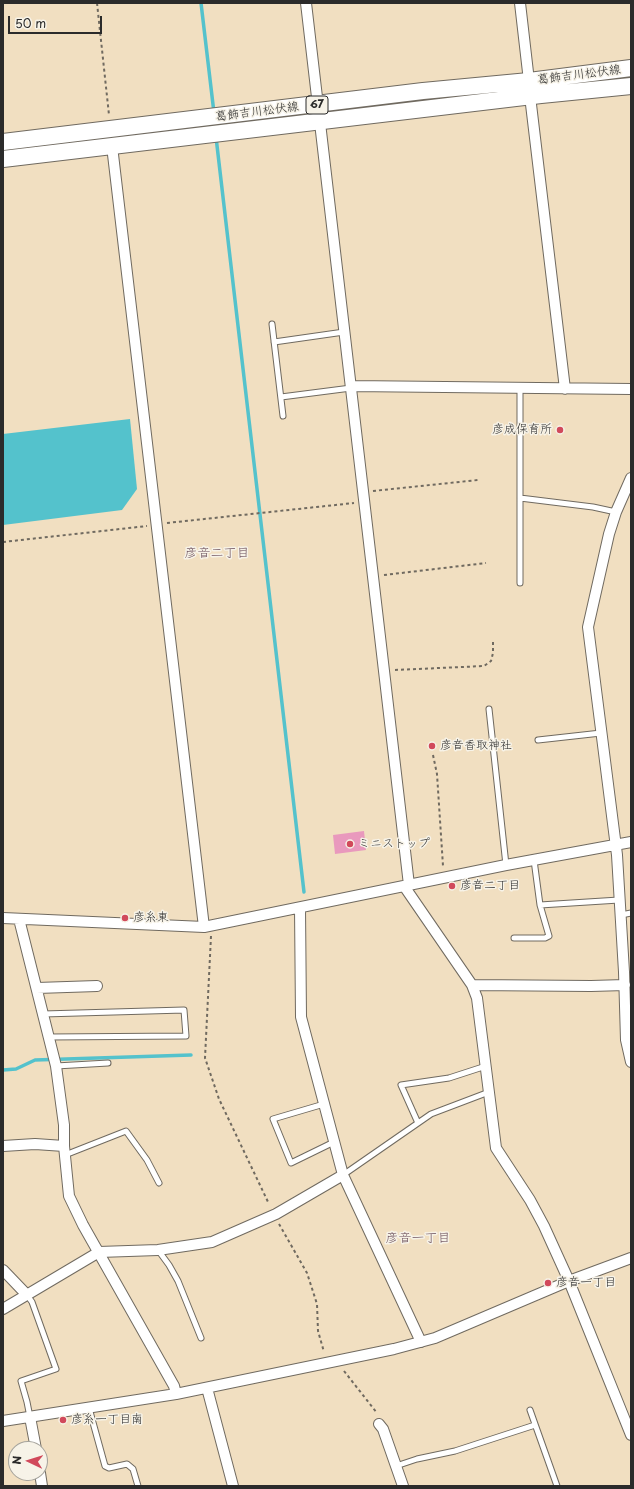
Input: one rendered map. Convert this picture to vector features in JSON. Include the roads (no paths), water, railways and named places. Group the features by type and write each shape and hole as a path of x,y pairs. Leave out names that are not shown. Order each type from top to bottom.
{"main road":[{"name":"葛飾吉川松伏線","path":"3,159 320,122 529,89 631,68"},
{"name":"葛飾吉川松伏線","path":"3,142 318,105 423,91 631,86"}],"street":[{"path":"306,3 384,670 406,885 472,985 477,998 496,1148 530,1200 569,1281 630,1430"},
{"path":"520,3 565,389"},
{"path":"112,146 204,927"},
{"path":"351,387 520,387 631,389"},
{"path":"631,478 616,512 588,627 617,855 619,900 628,972 625,984 626,1040 631,1062"},
{"path":"3,918 204,927 506,865 631,842"},
{"path":"300,908 301,1017 343,1175 421,1342"},
{"path":"19,919 56,1066 64,1125 64,1151 69,1196 83,1225 174,1386 176,1394"},
{"path":"472,985 591,986 625,984"},
{"path":"37,988 97,986"},
{"path":"3,1146 35,1144 64,1151"},
{"path":"3,1309 99,1252 158,1250 212,1242 274,1215 343,1175"},
{"path":"3,1421 176,1394 338,1361 421,1342 468,1325 569,1281 631,1258"},
{"path":"3,1270 27,1295"},
{"path":"207,1388 233,1486"},
{"path":"30,1417 34,1441"},
{"path":"380,1421 403,1486"}],"lane":[{"path":"272,324 284,416"},
{"path":"274,342 344,332"},
{"path":"281,397 351,387"},
{"path":"520,387 520,582"},
{"path":"520,498 593,507 616,512"},
{"path":"489,709 506,865"},
{"path":"538,740 601,733"},
{"path":"514,938 545,938 549,936 540,905 534,860"},
{"path":"540,905 619,900"},
{"path":"621,915 631,913"},
{"path":"43,1014 184,1010 186,1036 49,1037"},
{"path":"56,1066 108,1063"},
{"path":"418,1123 401,1085 449,1078 486,1066"},
{"path":"343,1175 431,1114 489,1092"},
{"path":"324,1104 273,1119 291,1163 334,1142"},
{"path":"64,1151 126,1132 147,1160 159,1183"},
{"path":"158,1250 170,1265 178,1281 201,1338"},
{"path":"27,1295 32,1302 56,1369 21,1381 30,1417"},
{"path":"89,1408 105,1466 109,1468 127,1464 133,1469 138,1486"},
{"path":"530,1410 557,1486"},
{"path":"396,1466 417,1459 455,1451 535,1425"}],"water":[{"path":"130,419 137,489 122,510 3,525 3,434"}],"waterway":[{"path":"201,3 214,113"},
{"path":"216,137 304,892"},
{"path":"3,1070 16,1069 35,1060 191,1055"}],"place":[{"name":"彦成保育所","path":"560,430"},
{"name":"彦音香取神社","path":"432,746"},
{"name":"ミニストップ","path":"350,844"},
{"name":"彦音二丁目","path":"452,886"},
{"name":"彦糸東","path":"125,918"},
{"name":"彦音一丁目","path":"548,1283"},
{"name":"彦糸一丁目南","path":"63,1420"}],"district":[{"name":"彦音二丁目","path":"217,553"},
{"name":"彦音一丁目","path":"418,1238"}]}
